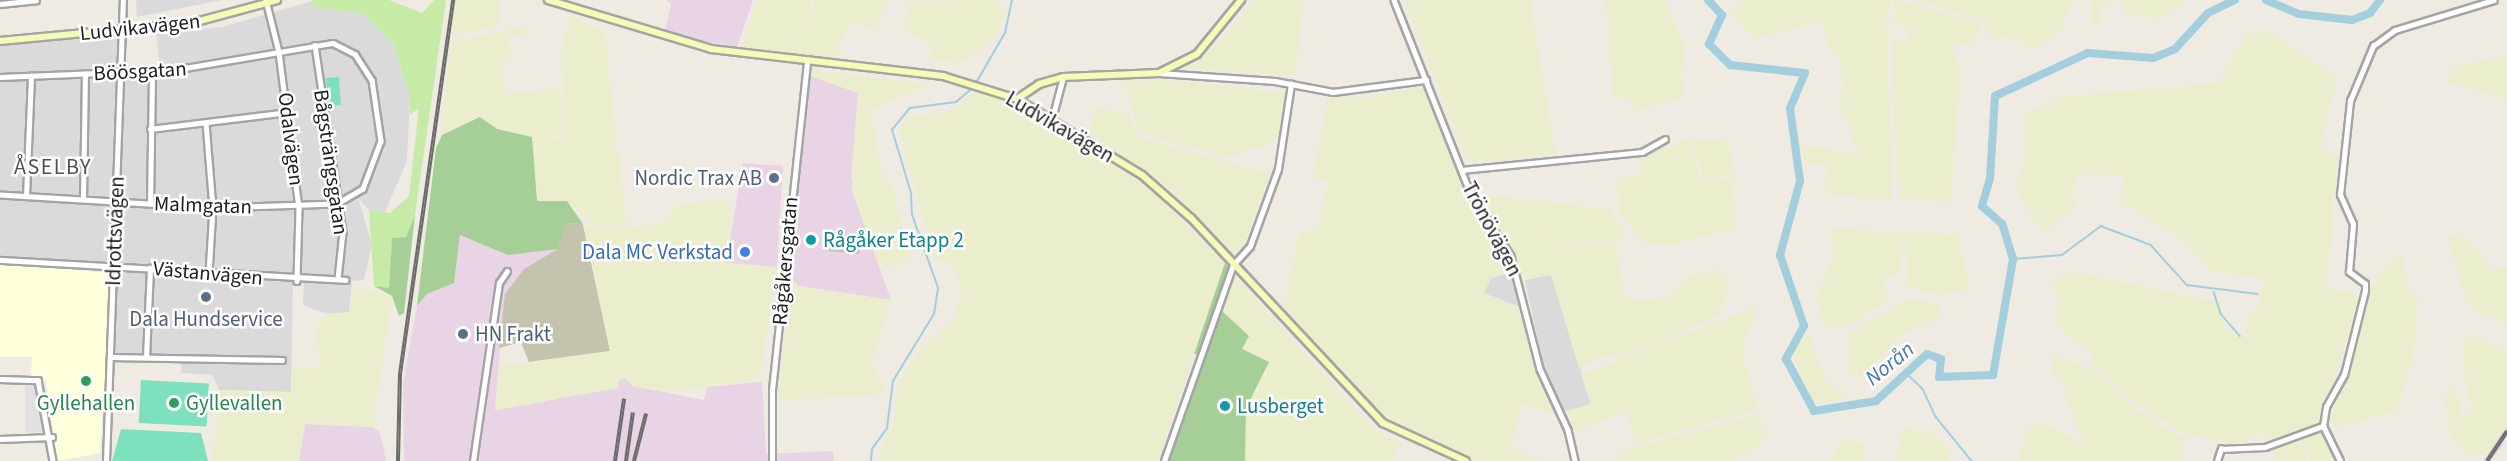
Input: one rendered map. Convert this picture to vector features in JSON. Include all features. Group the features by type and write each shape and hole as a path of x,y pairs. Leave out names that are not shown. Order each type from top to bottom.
{"street":[{"path":"0,3 36,0"},
{"name":"Idrottsvägen","path":"106,461 123,0"},
{"name":"Ludvikavägen","path":"0,41 192,23 277,0"},
{"name":"Ludvikavägen","path":"548,0 667,39 807,62 972,82 1017,99 1142,175 1233,265 1383,423 1466,461"},
{"path":"1159,74 1197,54 1241,0"},
{"name":"Trönövägen","path":"1394,0 1461,170 1515,265 1540,369 1568,430 1575,461"},
{"path":"2340,461 2323,426 2326,407 2344,375 2365,291 2365,284 2349,272 2353,224 2340,195 2340,174 2350,100 2373,46 2395,30 2494,0"},
{"name":"Odalvägen","path":"266,2 279,52 299,209 297,281"},
{"name":"Böösgatan","path":"0,77 152,72 315,45 343,47 364,64 381,119 373,174 363,189 337,204"},
{"name":"Bågsträngsgatan","path":"315,45 344,242 338,279"},
{"name":"Rågåkersgatan","path":"772,461 772,390 807,62"},
{"path":"150,204 152,72"},
{"path":"82,200 85,74"},
{"path":"1017,99 1039,84 1063,77 1159,74 1291,84 1333,92 1426,80"},
{"path":"26,196 31,76"},
{"path":"1052,119 1063,77"},
{"path":"1164,461 1233,265 1250,246 1278,170 1291,84"},
{"path":"150,129 288,112"},
{"path":"206,123 213,208 209,273"},
{"path":"1461,170 1642,152 1665,139"},
{"name":"Malmgatan","path":"0,195 213,208 299,209 337,204"},
{"name":"Västanvägen","path":"0,260 150,268 297,281 345,279"},
{"path":"146,357 150,268"},
{"path":"473,461 499,283 507,271"},
{"path":"111,357 282,360"},
{"path":"0,379 39,380 52,437 53,461"},
{"path":"2217,461 2227,447 2265,447 2323,426"},
{"path":"0,439 52,437"}],"shaded area":[{"path":"136,0 222,0 137,17"},
{"path":"456,0 499,0 498,25 458,35 452,28"},
{"path":"666,0 753,0 737,47 664,35 671,4"},
{"path":"757,0 813,0 791,53 741,47"},
{"path":"815,0 888,0 875,28 850,24 834,59 796,57 792,53"},
{"path":"998,0 1005,13 999,31 981,51 960,62 932,60 931,44 911,34 904,21 909,8 897,1"},
{"path":"1253,0 1304,0 1295,76 1183,67 1226,37"},
{"path":"1405,0 1530,0 1556,155 1467,162"},
{"path":"1605,0 1665,0 1686,49 1681,76 1686,96 1635,112 1628,97 1613,98"},
{"path":"1745,0 1892,0 1886,14 1892,200 1830,195 1824,187 1829,166 1847,166 1803,163 1801,146 1860,153 1864,149 1852,142 1849,130 1867,130 1849,126 1837,96 1843,88 1840,59 1829,46 1821,21 1753,39 1732,13"},
{"path":"1895,0 1979,22 1981,30 1970,46 1951,41 1961,73 1950,203 1897,198 1904,186 1897,184 1892,38 1906,42 1909,30 1927,33 1894,23"},
{"path":"1916,0 2075,0 2057,37 2034,48 2009,37 1990,38 1984,20"},
{"path":"2090,0 2114,0 2100,5 2101,25 2092,26"},
{"path":"2121,0 2188,0 2159,19 2126,13"},
{"path":"313,1 313,7 363,14 394,45 410,98 407,161 385,212 369,210 358,198 372,244 364,280 352,281 349,312 326,314 303,305 304,281 293,281 291,392 219,390 213,375 181,373 181,356 113,354 114,266 0,260 0,41 123,29 121,73 160,67 156,33 222,27"},
{"path":"569,16 605,31 617,146 610,146 618,150 627,227 594,225 567,201 537,201 523,134 497,129 480,117 439,134 452,42 523,26 527,33 507,38 511,56 502,64 507,94 560,88 562,136 542,137 565,139 561,52"},
{"path":"2263,27 2337,78 2320,148 2337,156 2327,289 2360,294 2320,423 2272,440 2258,432 2245,442 2224,443 2184,433 2136,403 2092,363 2093,353 2056,327 2058,297 2052,288 2055,280 2074,272 2221,303 2223,327 2249,337 2245,316 2256,310 2265,279 2208,270 2188,243 2119,201 2125,175 2078,174 2072,191 2077,205 2042,234 2015,187 2025,159 2023,114 2065,96 2217,83 2248,33 2255,39"},
{"path":"2507,57 2507,99 2446,82 2452,67"},
{"path":"813,70 929,84 871,110 882,174 892,183 909,257 903,266 882,266 877,260 852,190 857,179 851,179 858,93 811,76"},
{"path":"811,76 858,93 852,190 891,300 799,286 791,279 795,190"},
{"path":"1159,79 1286,93 1278,141 1229,157 1141,134 1123,83"},
{"path":"1424,86 1467,199 1515,271 1491,278 1484,293 1524,309 1529,343 1555,414 1521,403 1512,449 1542,461 1479,461 1411,434 1376,413 1284,307 1299,232 1316,229 1328,182 1312,177 1329,94 1366,99"},
{"path":"979,90 1019,104 1149,188 1225,263 1158,461 877,461 896,415 897,384 922,347 952,322 962,289 953,264 935,261 898,128 911,117 950,111"},
{"path":"1097,107 1129,114 1138,138 1270,173 1245,244 1234,255 1172,190 1087,133"},
{"path":"1728,138 1734,173 1704,180 1692,141"},
{"path":"1690,139 1701,183 1733,178 1735,229 1671,245 1645,244 1619,212 1617,178 1642,176 1639,156"},
{"path":"743,163 783,166 777,267 726,263"},
{"path":"1486,195 1611,209 1625,235 1619,243 1514,237 1616,245 1624,293 1633,301 1667,297 1686,277 1719,269 1729,280 1720,315 1627,355 1603,357 1579,368 1551,275 1525,280 1503,237 1507,236 1482,198"},
{"path":"713,200 733,203 726,263 777,267 760,378 671,392 631,385 626,378 619,380 618,388 495,410 500,366 610,351 583,224 604,229 660,225 675,206"},
{"path":"567,223 583,224 529,362 521,342 500,348 495,410 617,388 619,380 626,378 632,386 704,400 707,387 762,382 766,454 833,451 834,461 404,461 403,383 417,306 427,294 454,283 460,235 497,246"},
{"path":"567,223 583,224 610,351 529,362 521,342 499,348 505,294 524,269 558,249"},
{"path":"1836,227 1901,233 1903,245 1900,274 1885,278 1887,303 1840,329 1826,328 1816,299 1835,250 1829,233"},
{"path":"1905,230 1958,236 1970,289 1939,295 1907,286"},
{"name":"Rågåker Etapp 2","path":"831,233 861,236 859,254 829,251"},
{"path":"2448,237 2468,238 2492,271 2507,268 2507,323 2474,310 2463,294"},
{"path":"2401,249 2409,291 2419,300 2413,354 2397,411 2335,428 2329,415 2365,295"},
{"path":"0,264 111,273 100,453 57,461 46,380 31,375 32,357 0,357"},
{"path":"1515,271 1524,309 1484,293 1491,278"},
{"path":"1551,274 1591,404 1567,411 1562,411 1544,368 1525,280"},
{"path":"1234,276 1373,429 1400,443 1392,461 1245,461 1246,408 1269,362 1242,349 1221,310"},
{"path":"791,285 891,300 872,363 887,394 778,400"},
{"path":"354,287 392,296 373,427 305,424 299,461 212,461 219,390 291,392 292,366 320,368 316,331 326,314 349,312"},
{"path":"1907,299 1940,304 1937,320 1901,335 1861,378 1847,375 1848,333"},
{"path":"1758,306 1742,351 1758,409 1636,443 1626,411 1576,432 1567,411 1591,404 1581,375"},
{"path":"1808,330 1825,380 1848,396 1822,404 1808,395 1792,353"},
{"path":"2472,336 2507,352 2507,425 2489,452 2471,457 2452,441 2444,400 2450,386 2460,399 2460,416 2472,412 2463,368 2465,340"},
{"path":"2051,354 2091,368 2132,407 2186,440 2182,461 2018,461 2029,427 2045,423 2085,445 2064,396 2066,384 2051,374"},
{"path":"25,385 36,385 36,409 44,409 49,432 25,432"},
{"path":"1758,414 1767,440 1730,461 1619,461 1616,452"},
{"path":"305,424 373,427 380,432 386,461 299,461"},
{"path":"2507,425 2504,443 2491,461 2483,461"},
{"path":"1904,426 1925,434 1926,426 1944,443 1950,461 1895,461"},
{"path":"2320,431 2336,461 2310,461 2300,438"},
{"path":"2296,438 2307,461 2279,461 2270,452"},
{"path":"1841,440 1866,444 1865,461 1830,461"}],"green space":[{"path":"313,0 389,0 422,13 434,0 446,0 415,215 406,237 392,238 389,289 374,286 369,210 390,213 409,196 419,108 410,115 410,98 394,45 363,14 312,7"},
{"path":"339,77 341,105 328,106 326,78"},
{"path":"480,117 497,129 532,137 537,201 567,201 583,224 567,223 558,249 508,255 460,235 454,283 427,294 417,306 436,148 442,135"},
{"path":"415,215 404,313 399,316 392,296 374,286 389,288 392,238 406,237"},
{"path":"1225,263 1234,276 1221,310 1249,336 1242,349 1269,362 1246,408 1245,461 1168,461 1203,356 1194,354"},
{"name":"Gyllevallen","path":"141,380 209,384 207,426 139,423"},
{"path":"121,429 201,433 208,461 112,461"}],"waterway":[{"path":"976,83 1005,33 1012,0"},
{"name":"Norån","path":"1708,0 1722,15 1709,44 1730,65 1805,73 1790,108 1800,181 1780,255 1804,326 1786,359 1814,411 1876,401 1927,354 1941,359 1939,377 1993,375 2013,259 2002,224 1982,206 1990,178 1995,96 2088,53 2153,58 2175,49 2208,13 2235,0"},
{"name":"Norån","path":"2266,0 2299,14 2352,20 2370,13 2380,0"},
{"path":"871,461 872,449 887,428 893,381 934,314 938,288 912,215 911,193 892,130 910,108 956,102 974,87"},
{"path":"2013,259 2062,255 2101,226 2151,245 2187,285 2257,294"},
{"path":"2214,292 2221,314 2240,336"},
{"path":"1906,373 1923,389 1936,417 1972,461"}],"railway":[{"path":"398,461 400,374 453,0"},
{"path":"615,461 624,399"},
{"path":"626,461 633,412"},
{"path":"634,461 646,414"},
{"path":"2487,461 2507,431"}],"place":[{"name":"Nordic Trax AB","path":"774,178"},
{"name":"Rågåker Etapp 2","path":"811,240"},
{"name":"Dala MC Verkstad","path":"745,252"},
{"name":"Dala Hundservice","path":"206,297"},
{"name":"HN Frakt","path":"463,334"},
{"name":"Gyllehallen","path":"86,381"},
{"name":"Gyllevallen","path":"174,403"},
{"name":"Lusberget","path":"1225,406"}],"district":[{"name":"ÅSELBY","path":"53,168"}]}
